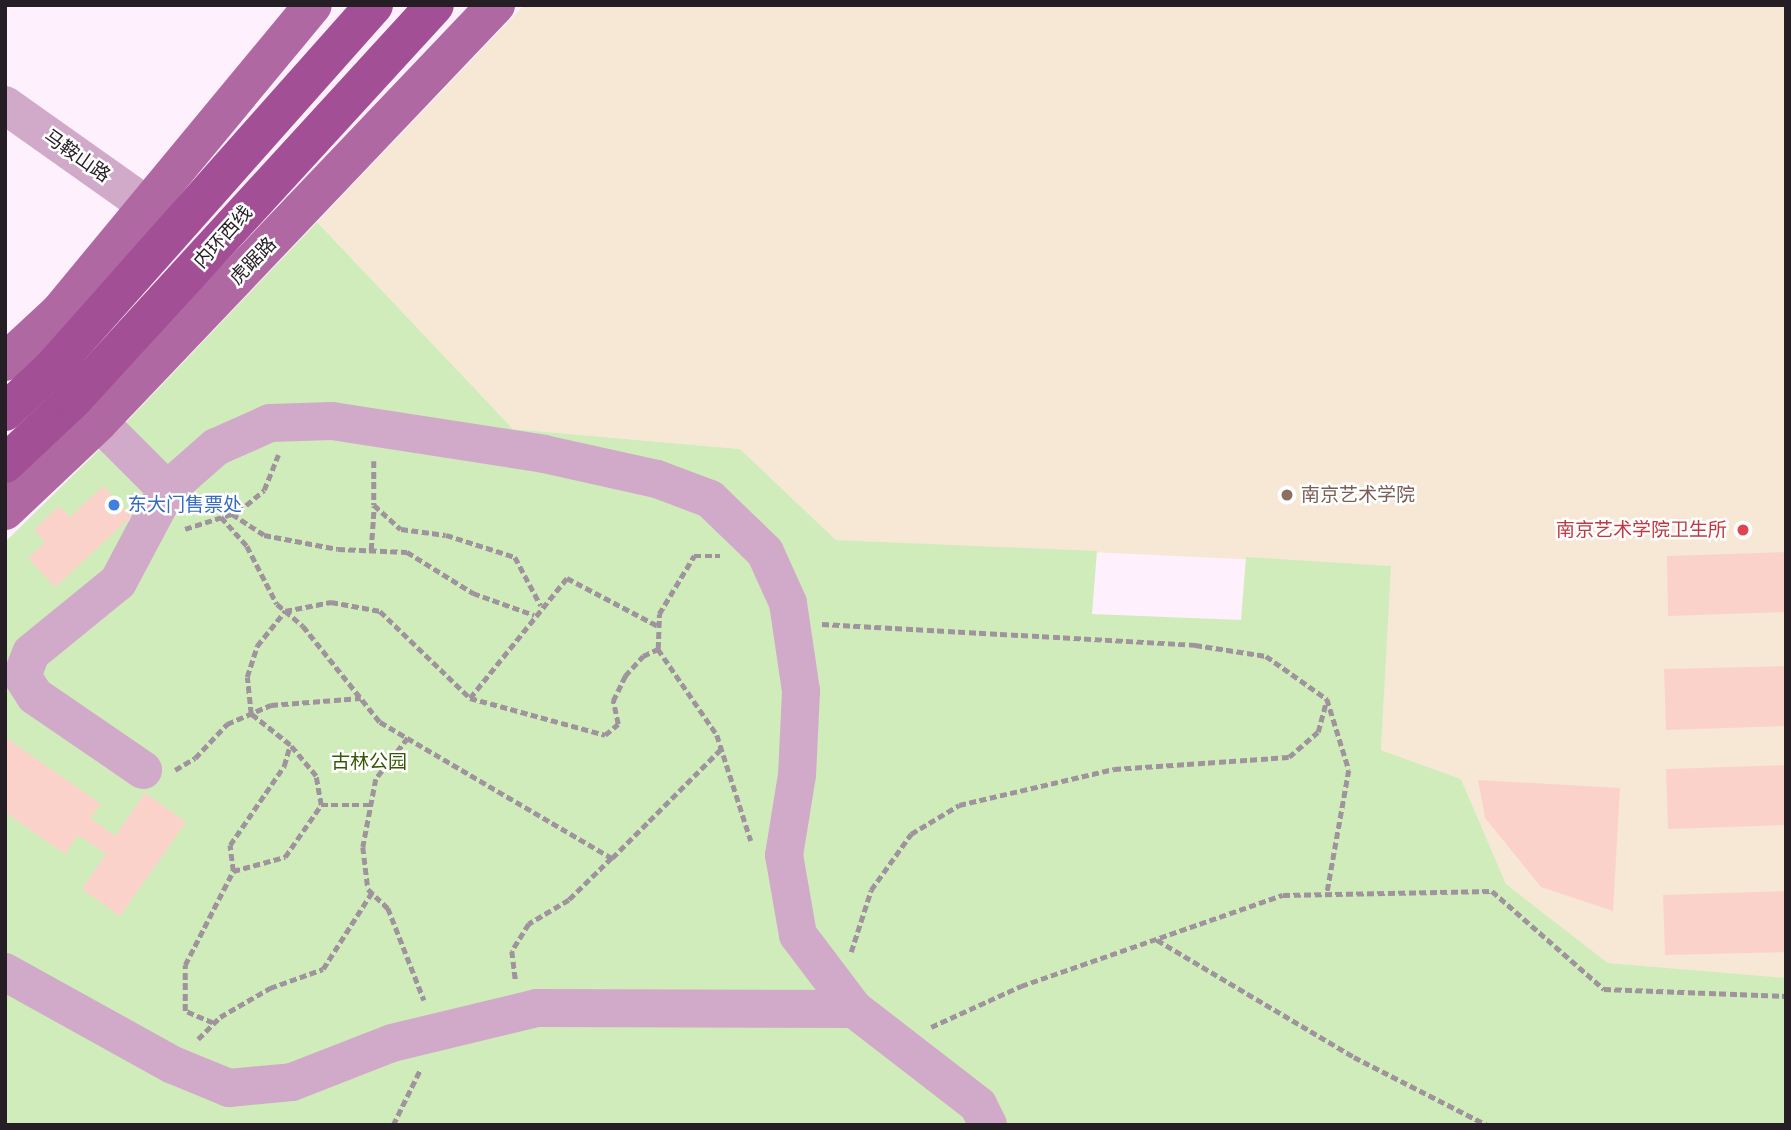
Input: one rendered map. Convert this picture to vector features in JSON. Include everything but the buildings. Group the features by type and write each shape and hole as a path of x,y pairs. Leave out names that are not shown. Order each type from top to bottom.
{"highway":[{"path":"5,412 52,368 374,5"},
{"name":"内环西线","path":"5,464 75,399 435,5"}],"main road":[{"path":"5,362 59,312 313,5"},
{"name":"虎踞路","path":"5,511 99,422 496,5"}],"lane":[{"name":"马鞍山路","path":"5,105 149,206"},
{"path":"143,770 35,696 14,686 31,653 118,582 167,490 216,447 270,423 332,421 383,426 544,454 657,479 710,499 765,552 788,604 801,691 797,775 784,855 798,935 846,1000 978,1105 988,1125"},
{"path":"99,422 167,490"},
{"path":"5,972 173,1065 229,1088 292,1082 392,1043 520,1012 550,1008 846,1000"}],"path":[{"path":"149,527 189,529 232,513 264,490 277,460 282,422"},
{"path":"371,550 374,505 372,471 383,426"},
{"path":"374,505 401,528 446,535 515,557 541,606"},
{"path":"232,513 264,536 407,552 472,593 534,615"},
{"path":"221,517 247,546 285,611 380,722 612,858"},
{"path":"726,556 694,556 659,614 658,649 684,680 722,748 751,842 788,877"},
{"path":"470,698 541,606 567,578 658,626"},
{"path":"233,871 285,857 321,805 316,776 290,745 251,714 247,677 257,646 285,611 331,602 380,611 470,698 605,735 618,724 613,701 625,676 643,656 658,649"},
{"path":"791,622 1195,645 1266,656 1327,699 1349,770 1327,894"},
{"path":"143,770 170,772 195,758 227,724 271,705 362,698"},
{"path":"846,1000 871,890 911,834 959,805 1114,769 1289,757 1318,732 1327,699"},
{"path":"393,1125 436,1032 388,908 372,892 363,847 376,779 408,738"},
{"path":"213,1023 185,1011 185,965 233,871 230,845 284,766 290,745"},
{"path":"520,1012 512,951 529,924 569,900 722,748"},
{"path":"321,805 371,805"},
{"path":"897,1042 1021,986 1283,895 1493,891 1604,989 1786,996"},
{"path":"173,1065 213,1023 270,988 323,969 372,892"},
{"path":"1156,939 1354,1057 1487,1125"}],"shaded area":[{"name":"南京艺术学院","path":"524,5 1786,5 1786,979 1608,963 1506,884 1461,779 1381,750 1390,566 836,540 740,449 513,429 317,222"}],"green space":[{"name":"古林公园","path":"317,222 513,429 740,449 836,540 1097,551 1092,614 1241,620 1246,557 1391,566 1381,750 1461,779 1506,884 1608,963 1786,978 1786,1125 5,1125 5,542 113,436"}],"place":[{"name":"南京艺术学院","path":"1287,495"},
{"name":"东大门售票处","path":"114,505"},
{"name":"南京艺术学院卫生所","path":"1743,530"}]}
